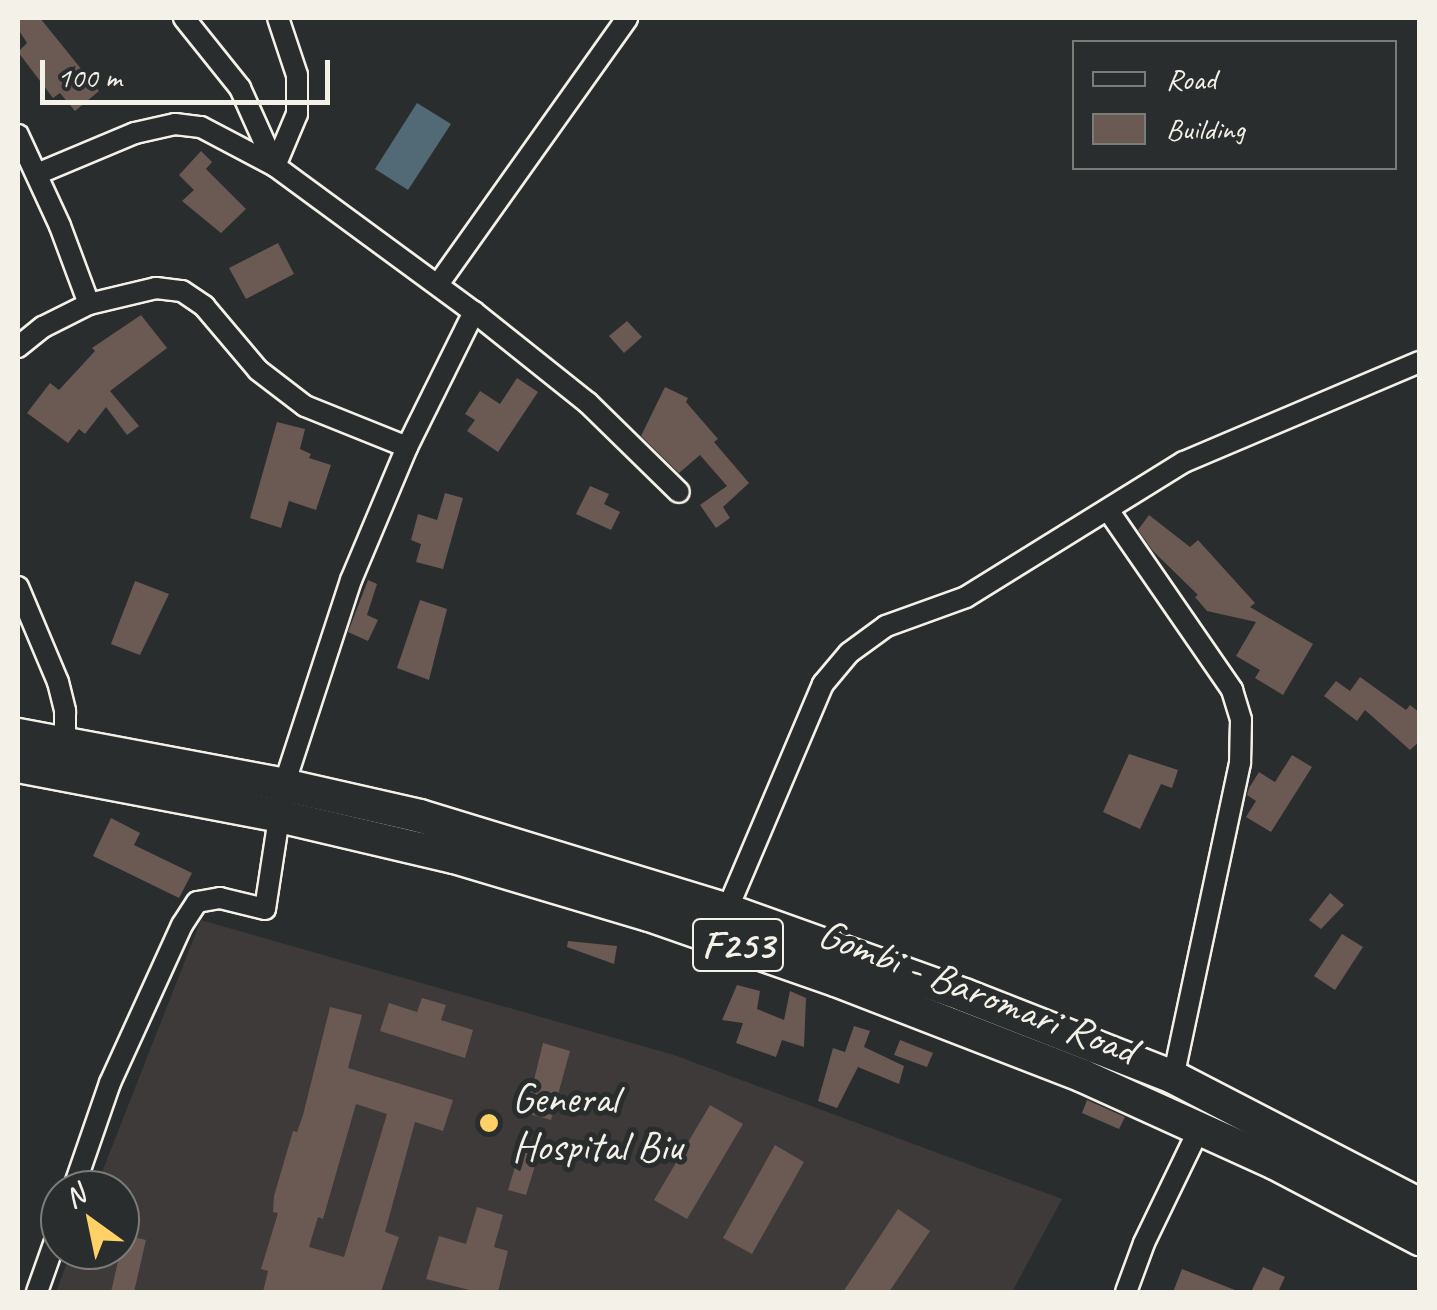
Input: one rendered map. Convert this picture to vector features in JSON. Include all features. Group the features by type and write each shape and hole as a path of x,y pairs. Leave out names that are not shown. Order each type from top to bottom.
{"main road":[{"name":"Gombi - Baromari Road","path":"18,736 282,800 684,926 1021,1051 1412,1218"},
{"name":"Gombi - Baromari Road","path":"18,766 420,816 727,910 964,994 1173,1078 1412,1218"}],"street":[{"path":"184,18 240,88 275,166"},
{"path":"275,166 297,114 297,76 278,18"},
{"path":"438,283 627,18"},
{"path":"37,174 135,134 187,124 201,127 275,166 438,283 588,403 679,492"},
{"path":"18,135 89,304"},
{"path":"18,346 43,327 89,304 156,288 182,291 204,306 258,370 304,406 406,447"},
{"path":"80,1170 110,1083 197,902 220,898 265,909 282,800 351,580 406,447 474,312"},
{"path":"18,331 43,327"},
{"path":"727,910 824,684 849,653 886,626 966,596 1184,462 1420,362"},
{"path":"1108,510 1232,690 1242,720 1240,763 1173,1078"},
{"path":"18,587 58,682 66,711 65,745"},
{"path":"1126,1292 1144,1243 1199,1129"}],"shaded area":[{"name":"General Hospital Biu","path":"201,920 674,1055 1062,1199 1012,1292 56,1292 64,1270 140,1270 140,1170 103,1170"}],"water":[{"path":"417,103 451,124 408,190 375,169"}],"building":[{"path":"18,18 40,18 99,91 75,111 60,93 53,98 18,52 27,43 18,29"},
{"path":"201,151 212,162 206,169 246,209 221,233 182,201 194,190 179,175"},
{"path":"278,243 294,274 246,299 229,268"},
{"path":"141,315 167,348 110,391 139,426 127,435 106,407 85,434 79,429 68,443 27,413 50,383 59,390 95,351 92,348"},
{"path":"627,321 642,337 624,353 609,336"},
{"path":"517,378 538,392 498,452 467,431 475,420 465,414 480,391 500,404"},
{"path":"665,387 688,398 686,402 718,439 714,442 749,483 723,507 730,518 716,528 700,505 727,486 700,455 679,473 641,436"},
{"path":"277,422 305,429 300,449 311,454 309,458 331,465 316,510 289,501 281,528 250,518"},
{"path":"590,486 609,494 604,504 620,512 611,530 576,514"},
{"path":"445,493 463,498 443,569 416,562 421,544 411,540 418,514 437,520"},
{"path":"1149,515 1190,547 1198,540 1255,603 1250,607 1313,644 1283,695 1255,678 1260,670 1236,656 1256,622 1207,611 1195,597 1198,595 1153,551 1138,530"},
{"path":"368,580 377,584 367,615 378,620 368,641 348,632"},
{"path":"135,581 169,594 140,655 111,644"},
{"path":"420,600 447,609 429,680 397,668"},
{"path":"1360,677 1406,710 1410,705 1420,713 1420,741 1410,750 1365,710 1357,721 1324,696 1336,681 1350,691"},
{"path":"1129,754 1178,770 1172,788 1161,784 1140,829 1103,812"},
{"path":"1292,755 1312,767 1271,832 1246,817 1256,801 1247,795 1259,772 1275,782"},
{"path":"111,818 140,833 134,845 192,873 179,898 93,856"},
{"path":"1330,893 1344,905 1321,929 1309,920"},
{"path":"1342,934 1363,947 1335,990 1314,976"},
{"path":"568,941 617,946 614,964 567,947"},
{"path":"737,985 760,991 757,1009 784,1020 790,991 806,998 804,1047 782,1040 776,1057 736,1043 743,1023 722,1020"},
{"path":"422,998 446,1005 441,1020 473,1030 465,1058 380,1031 389,1003 417,1012"},
{"path":"330,1007 362,1015 348,1068 453,1100 443,1131 415,1122 385,1232 399,1237 381,1292 263,1292 268,1271 261,1269 278,1213 273,1212 274,1196 293,1131 297,1132","holes":["356,1104 387,1114 344,1257 309,1247 318,1217 323,1219"]},
{"path":"854,1026 870,1031 864,1047 904,1066 899,1084 858,1067 837,1108 818,1101 833,1048 845,1052"},
{"path":"900,1040 933,1053 927,1067 894,1055"},
{"path":"543,1043 570,1051 551,1120 526,1113"},
{"path":"1087,1100 1125,1117 1119,1129 1082,1113"},
{"path":"710,1105 743,1124 687,1219 654,1200"},
{"path":"775,1145 804,1162 752,1254 723,1238"},
{"path":"520,1151 538,1156 526,1195 508,1190"},
{"path":"477,1207 503,1215 494,1247 508,1251 498,1292 477,1292 426,1279 439,1236 466,1244"},
{"path":"898,1209 930,1231 889,1292 843,1292"},
{"path":"140,1239 146,1240 140,1266"},
{"path":"1263,1267 1285,1277 1278,1292 1251,1292"},
{"path":"1182,1269 1240,1292 1173,1292"},
{"path":"116,1270 139,1270 134,1292 111,1292"}],"place":[{"name":"General Hospital Biu","path":"489,1123"}]}
